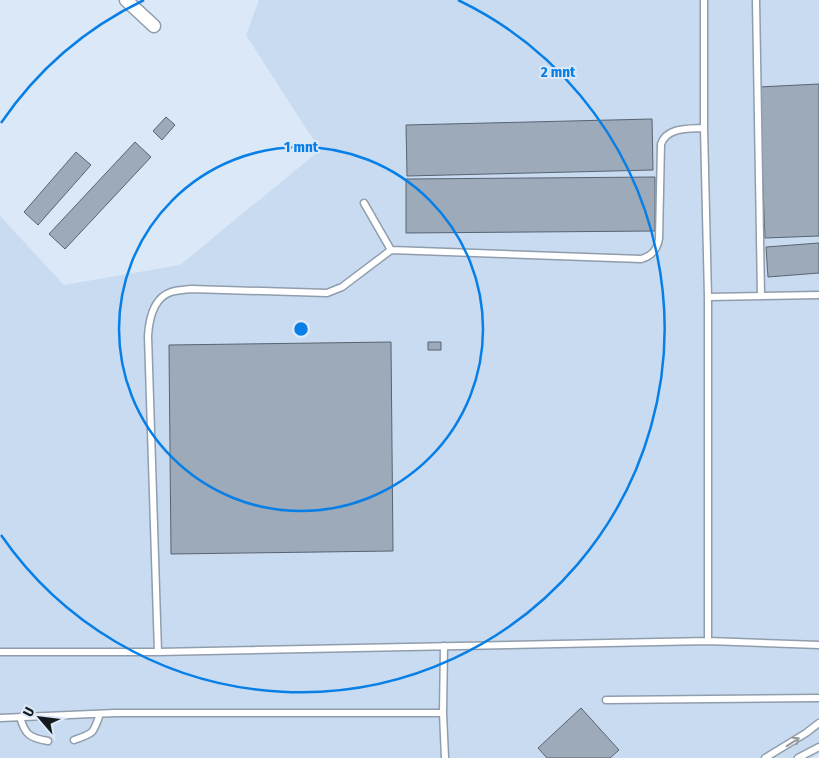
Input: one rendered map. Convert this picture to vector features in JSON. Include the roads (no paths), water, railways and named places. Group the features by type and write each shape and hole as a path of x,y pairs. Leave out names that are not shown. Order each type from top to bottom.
{"street":[{"path":"126,0 154,26"}],"lane":[{"path":"704,0 704,128 708,297 708,641"},
{"path":"756,0 761,296"},
{"path":"158,652 148,345 150,317 158,302 169,292 191,290 327,292 342,287 391,250 641,259 648,257 655,250 659,239 661,144 669,133 674,131 704,128"},
{"path":"364,203 391,250"},
{"path":"708,297 819,296"},
{"path":"0,652 158,652 708,641 819,645"},
{"path":"444,646 443,713 446,758"},
{"path":"606,700 819,698"},
{"path":"0,718 100,714 443,713"},
{"path":"74,740 90,734 94,730 100,714"},
{"path":"20,717 23,729 30,736 35,739 48,741"},
{"path":"764,758 819,723"},
{"path":"798,758 819,747"}]}
